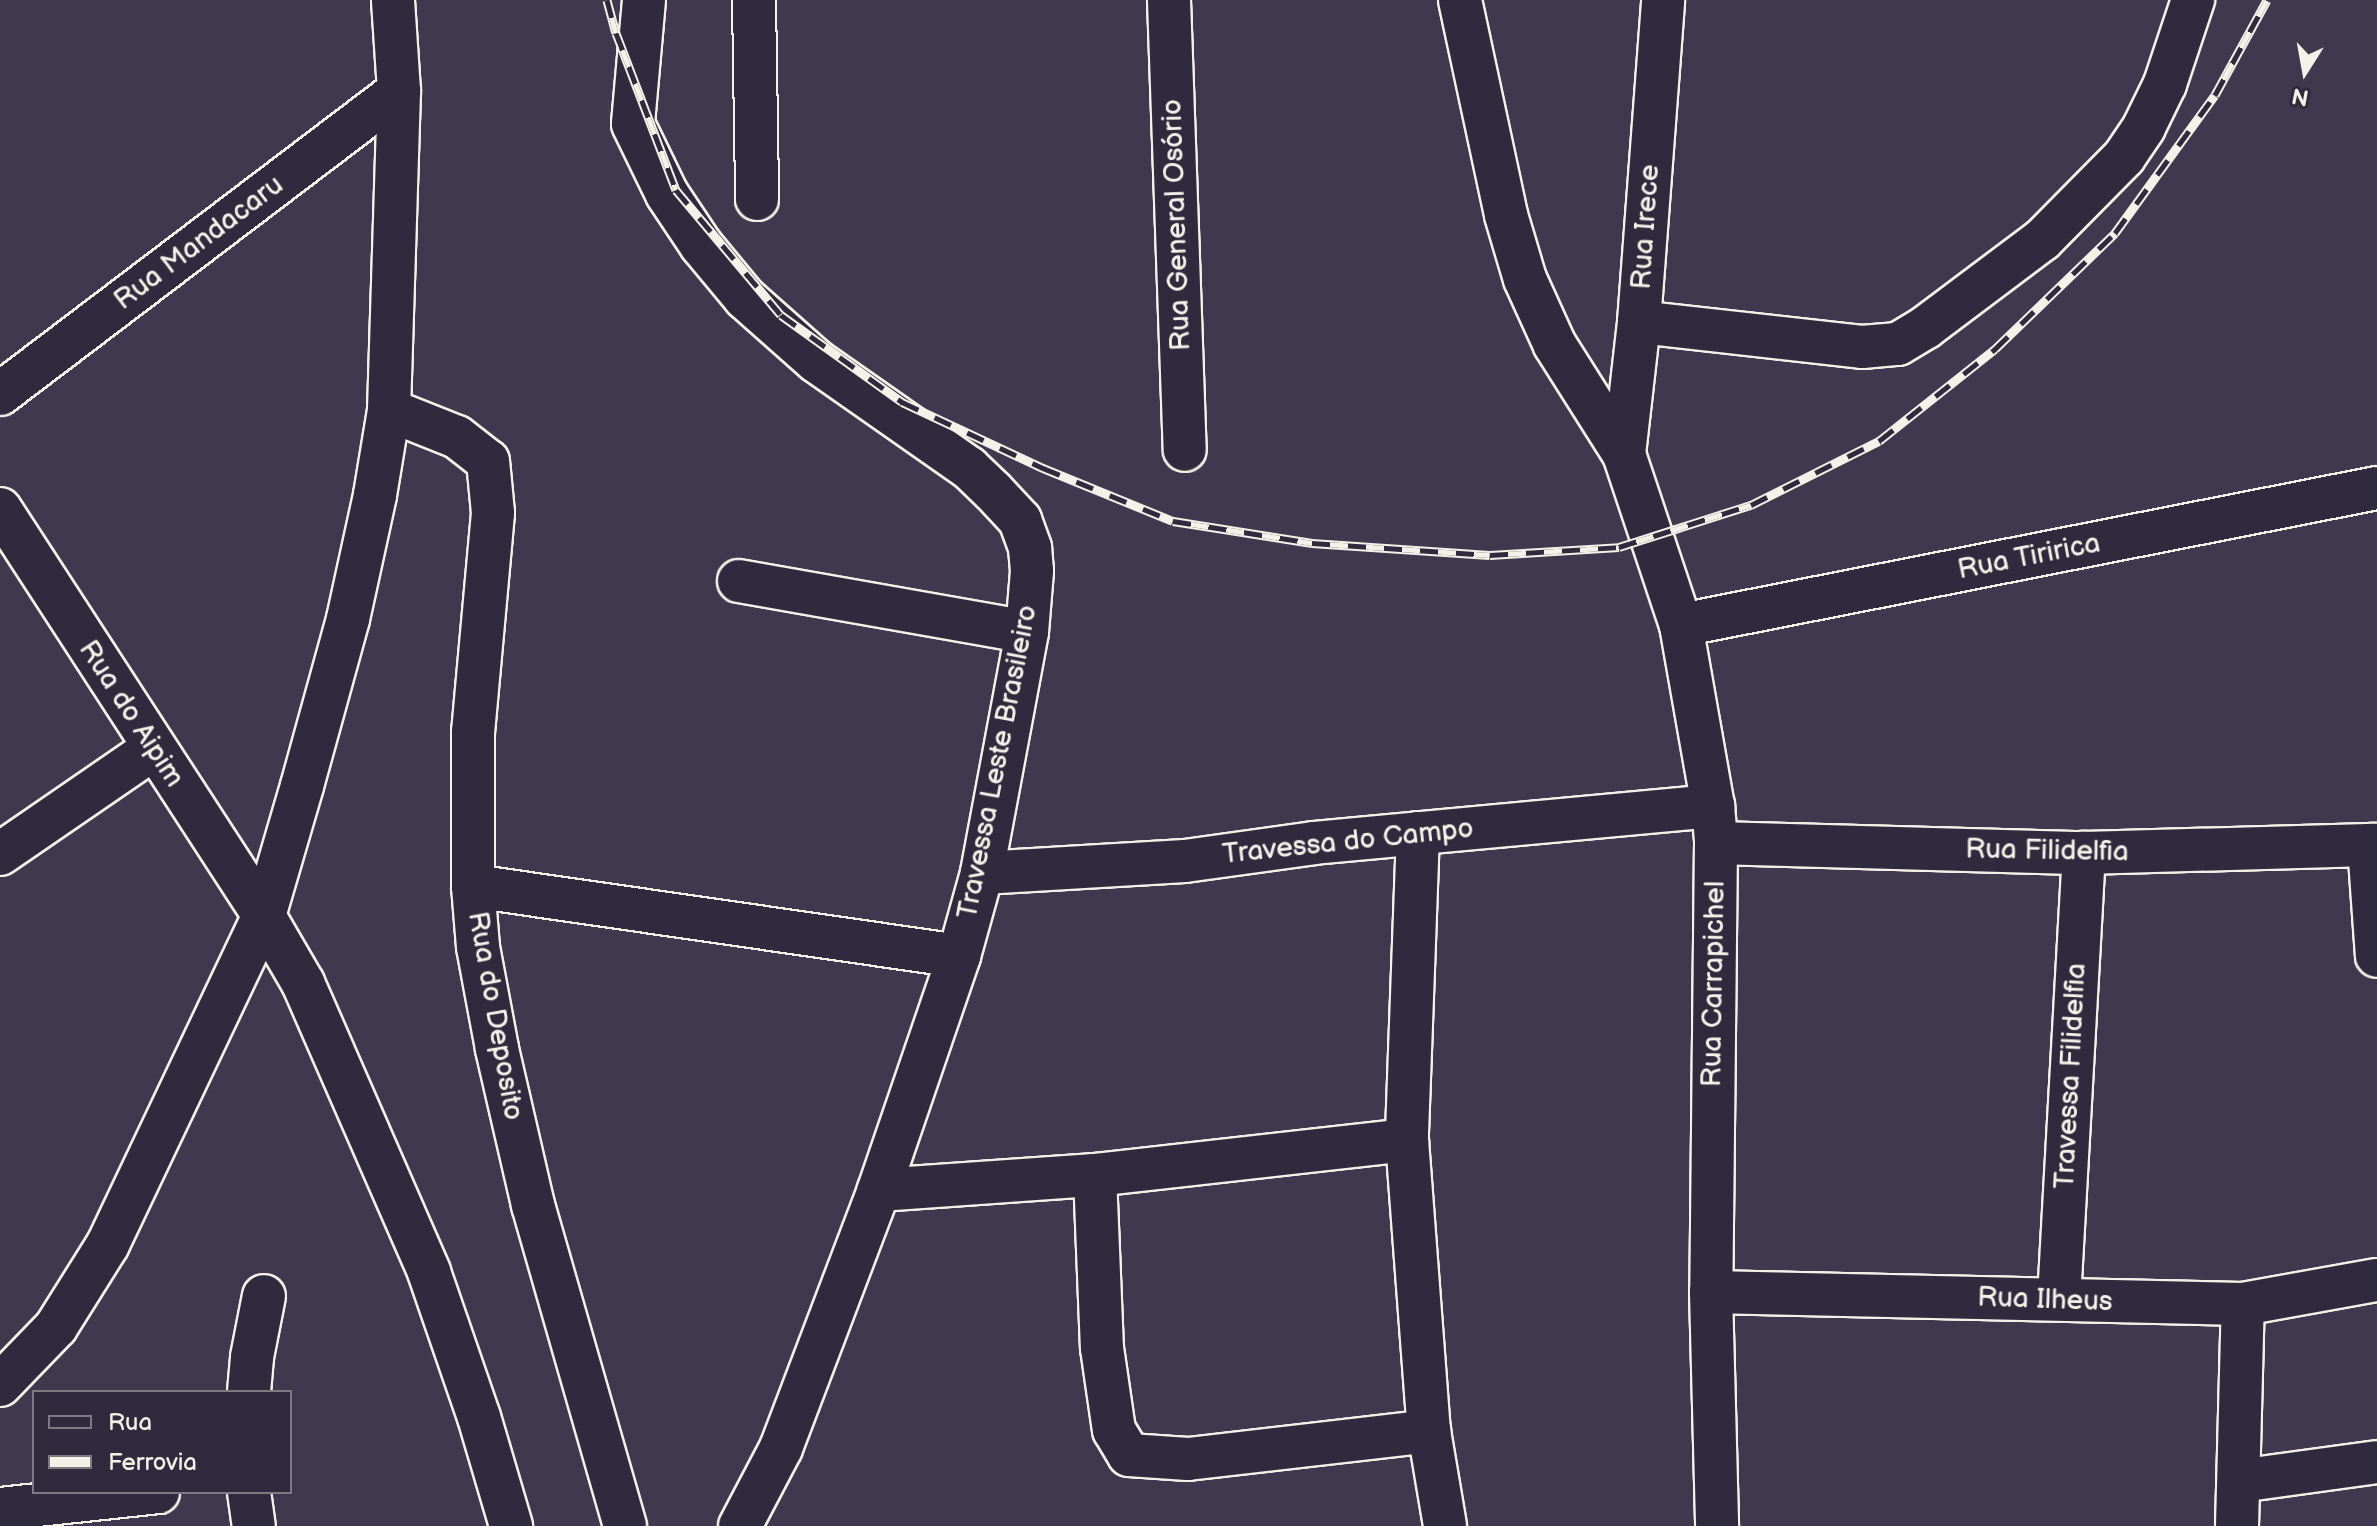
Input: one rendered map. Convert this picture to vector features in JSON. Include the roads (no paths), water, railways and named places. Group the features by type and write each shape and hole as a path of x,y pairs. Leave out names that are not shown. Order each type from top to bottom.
{"street":[{"path":"0,1385 56,1327 108,1244 264,916 348,619 375,495 389,410 399,91 393,0"},
{"name":"Travessa Leste Brasileiro","path":"644,0 633,124 667,194 701,245 745,298 816,361 969,468 1020,520 1030,548 1032,571 1027,632 982,873 959,956 879,1190 781,1448 740,1526"},
{"path":"754,0 757,199"},
{"name":"Rua General Osório","path":"1169,0 1185,450"},
{"path":"1460,0 1506,215 1525,279 1555,345 1624,454"},
{"name":"Rua Irece","path":"1624,454 1639,322 1663,0"},
{"path":"1639,322 1862,347 1898,344 1926,327 2042,240 2124,157 2144,127 2165,84 2193,0"},
{"name":"Rua Mandacaru","path":"0,394 399,91"},
{"name":"Rua do Deposito","path":"389,410 457,437 488,461 493,513 473,732 473,886 478,947 497,1049 533,1205 625,1526"},
{"name":"Rua Carrapichel","path":"1624,454 1681,625 1715,825 1711,1292 1717,1526"},
{"name":"Rua Tiririca","path":"1681,625 2377,488"},
{"name":"Rua do Aipim","path":"0,509 264,916 303,983 429,1272 479,1417 511,1526"},
{"path":"739,581 1027,632"},
{"path":"0,854 153,749"},
{"name":"Travessa do Campo","path":"982,873 1185,861 1418,833 1715,825"},
{"name":"Rua Filidelfia","path":"1715,825 2084,853 2373,845"},
{"path":"1418,833 1407,1140 1429,1431 1445,1526"},
{"path":"2373,845 2377,956"},
{"name":"Travessa Filidelfia","path":"2059,1299 2084,853"},
{"path":"473,886 959,956"},
{"path":"879,1190 1095,1175 1407,1140"},
{"path":"1095,1175 1102,1348 1114,1430 1129,1455 1188,1459 1429,1431"},
{"name":"Rua Ilheus","path":"1711,1292 2243,1304 2377,1280"},
{"path":"249,1390 264,1296"},
{"path":"2237,1526 2243,1304"},
{"path":"2239,1481 2377,1462"},
{"path":"0,1509 139,1494"},
{"path":"249,1494 254,1526"}],"railway":[{"path":"607,0 616,33 676,190 781,315 902,402 1043,468 1173,521 1312,543 1490,555 1619,547 1751,505 1879,441 1995,349 2115,233 2215,95 2267,0"}]}
